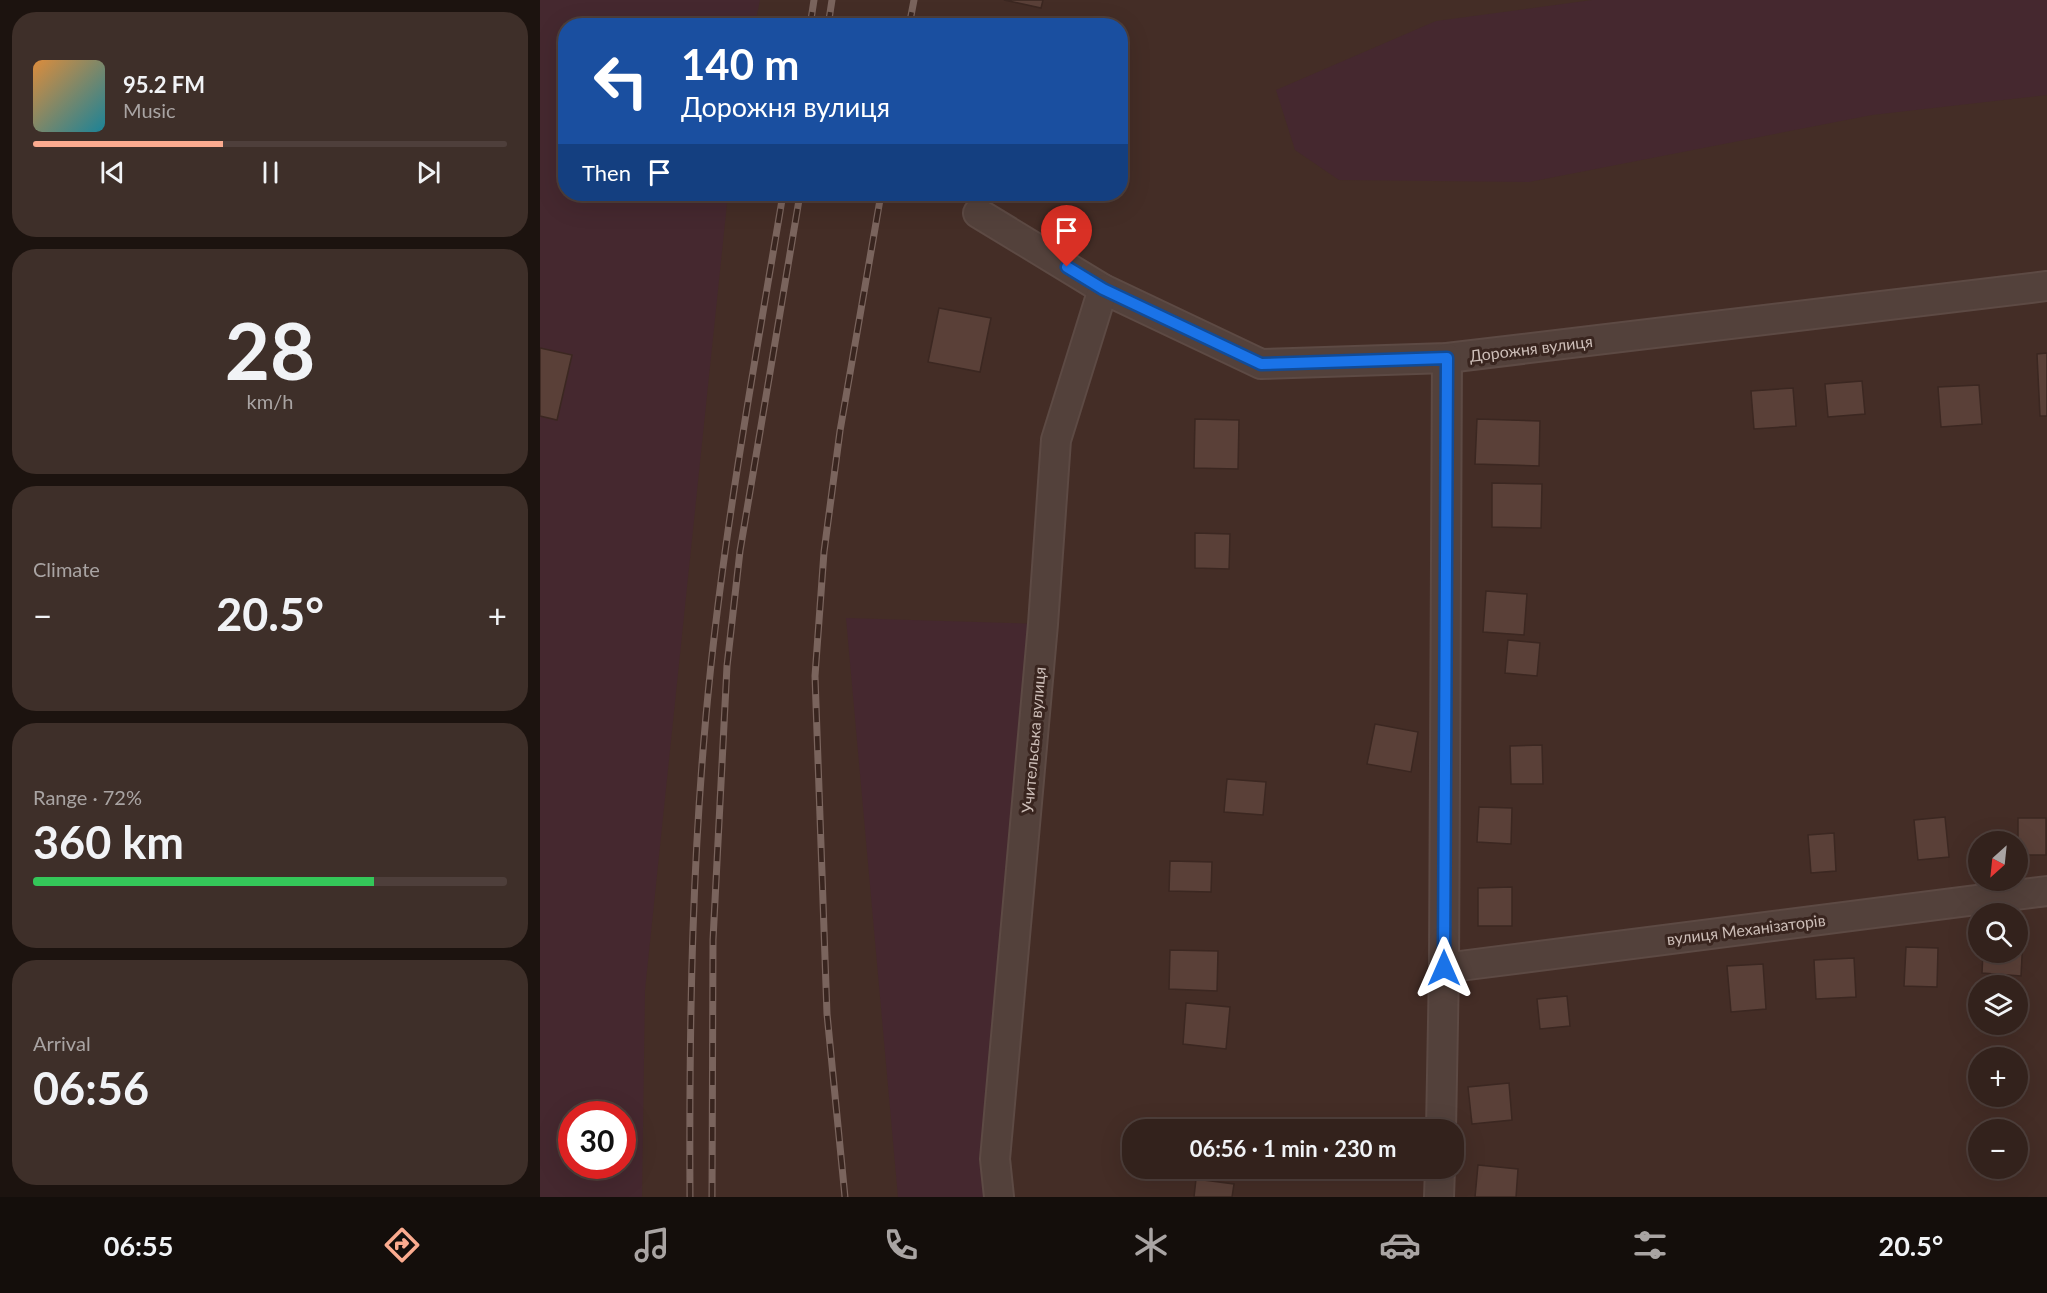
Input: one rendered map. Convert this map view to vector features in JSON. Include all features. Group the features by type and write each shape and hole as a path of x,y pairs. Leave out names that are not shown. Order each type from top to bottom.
{"street":[{"name":"Дорожня вулиця","path":"978,213 1103,289 1261,364 1447,358 2047,286"},
{"name":"Учительська вулиця","path":"999,1197 995,1159 1043,624 1056,440 1103,289"},
{"path":"1441,1119 1447,358"},
{"name":"вулиця Механізаторів","path":"1444,968 2047,891"},
{"path":"1439,1197 1440,1179"}],"shaded area":[{"path":"540,0 760,0 756,18 558,18 558,201 727,201 645,990 642,1197 540,1197"},
{"path":"1592,0 2047,0 2047,95 1872,115 1529,182 1339,180 1295,150 1276,90 1436,21"},
{"path":"846,618 1043,624 999,1197 898,1197"}],"building":[{"path":"1004,0 1043,0 1041,8"},
{"path":"939,308 991,318 980,372 928,362"},
{"path":"540,348 572,355 557,420 540,416"},
{"path":"2047,353 2047,416 2040,416 2037,354"},
{"path":"1862,381 1865,414 1828,417 1825,384"},
{"path":"1979,385 1982,424 1941,427 1938,387"},
{"path":"1793,388 1796,426 1754,429 1751,391"},
{"path":"1195,419 1239,420 1238,469 1194,468"},
{"path":"1477,419 1540,421 1539,466 1475,464"},
{"path":"1492,483 1542,484 1541,528 1492,527"},
{"path":"1195,533 1230,534 1229,569 1195,568"},
{"path":"1486,591 1527,594 1524,635 1483,632"},
{"path":"1508,640 1540,643 1537,676 1505,673"},
{"path":"1375,724 1418,732 1411,772 1367,764"},
{"path":"1542,745 1543,784 1511,784 1510,746"},
{"path":"1227,779 1266,782 1263,815 1224,812"},
{"path":"1479,807 1512,808 1511,844 1477,842"},
{"path":"1945,817 1949,857 1918,860 1914,820"},
{"path":"2018,818 2046,818 2046,855 2028,855 2028,831 2018,831"},
{"path":"1834,833 1836,871 1811,873 1808,835"},
{"path":"1170,861 1212,862 1211,892 1169,891"},
{"path":"1512,887 1512,926 1478,926 1478,888"},
{"path":"1906,947 1938,948 1937,987 1904,986"},
{"path":"1170,950 1218,951 1217,991 1169,989"},
{"path":"1854,958 1856,997 1816,999 1814,960"},
{"path":"1982,963 2022,963 2021,975 1982,973"},
{"path":"1763,964 1766,1009 1731,1012 1727,966"},
{"path":"1567,996 1570,1026 1540,1029 1537,999"},
{"path":"1186,1003 1230,1007 1226,1049 1183,1044"},
{"path":"1509,1083 1512,1120 1472,1124 1468,1087"},
{"path":"1478,1165 1518,1169 1516,1197 1475,1197"},
{"path":"1196,1179 1234,1184 1232,1197 1194,1197"}],"railway":[{"path":"811,18 814,0"},
{"path":"829,18 832,0"},
{"path":"911,18 914,0"},
{"path":"690,1197 693,931 700,798 711,665 744,429 782,201"},
{"path":"712,1197 713,940 727,666 740,551 799,201"},
{"path":"845,1197 827,1014 815,676 824,552 840,431 880,201"}],"route":[{"path":"1067,267 1103,289 1261,364 1447,358 1444,968"}]}
